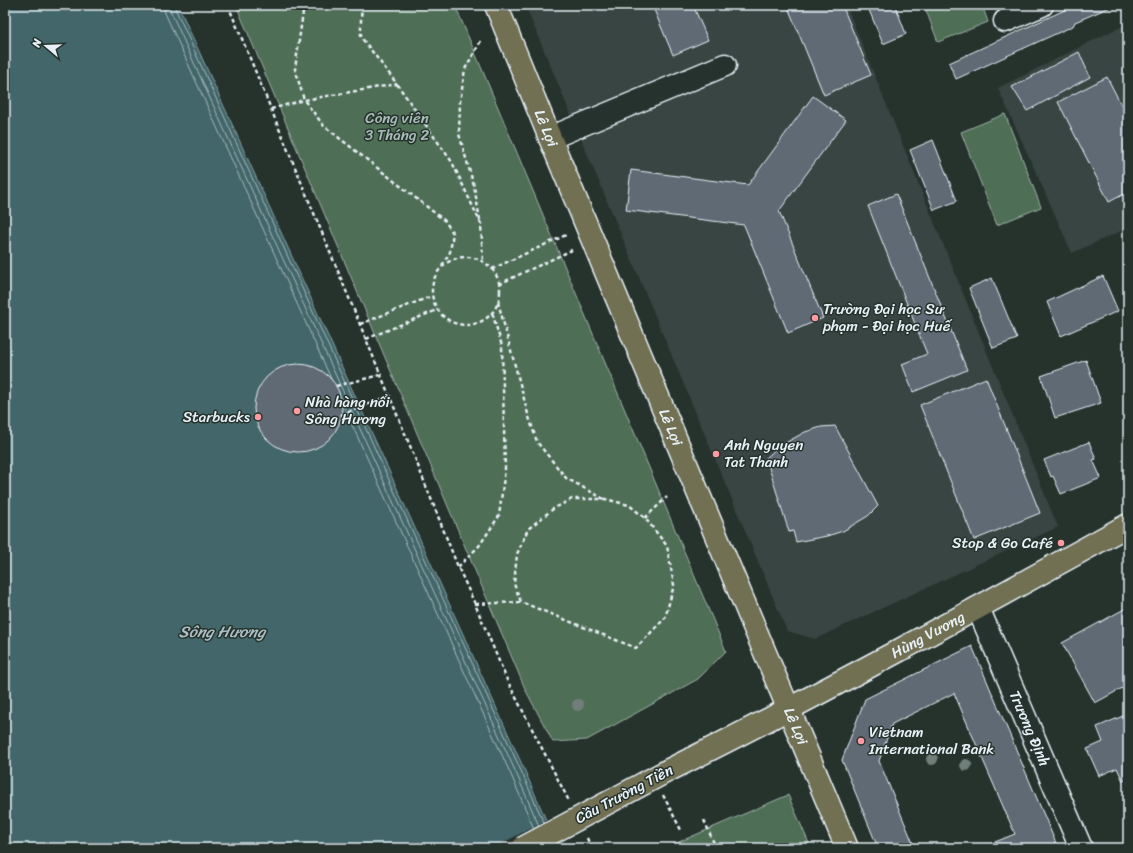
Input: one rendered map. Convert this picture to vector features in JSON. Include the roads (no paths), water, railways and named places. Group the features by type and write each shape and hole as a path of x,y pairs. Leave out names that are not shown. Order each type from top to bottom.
{"main road":[{"name":"Lê Lợi","path":"496,5 550,138 847,848"},
{"name":"Hùng Vương","path":"726,742 978,608 1128,526"},
{"name":"Cầu Trường Tiền","path":"523,848 669,770 726,742"}],"street":[{"path":"1005,21 1042,5"},
{"path":"550,138 726,65"},
{"name":"Trương Định","path":"978,608 1081,848"}],"water":[{"name":"Sông Hương","path":"5,5 178,5 525,771 558,848 5,848"}],"place":[{"name":"Trường Đại học Sư phạm - Đại học Huế","path":"815,318"},
{"name":"Nhà hàng nổi Sông Hương","path":"297,411"},
{"name":"Starbucks","path":"258,417"},
{"name":"Anh Nguyen Tat Thanh","path":"716,454"},
{"name":"Stop & Go Café","path":"1061,543"},
{"name":"Vietnam International Bank","path":"861,741"}],"park label":[{"name":"Công viên 3 Tháng 2","path":"397,126"}]}
